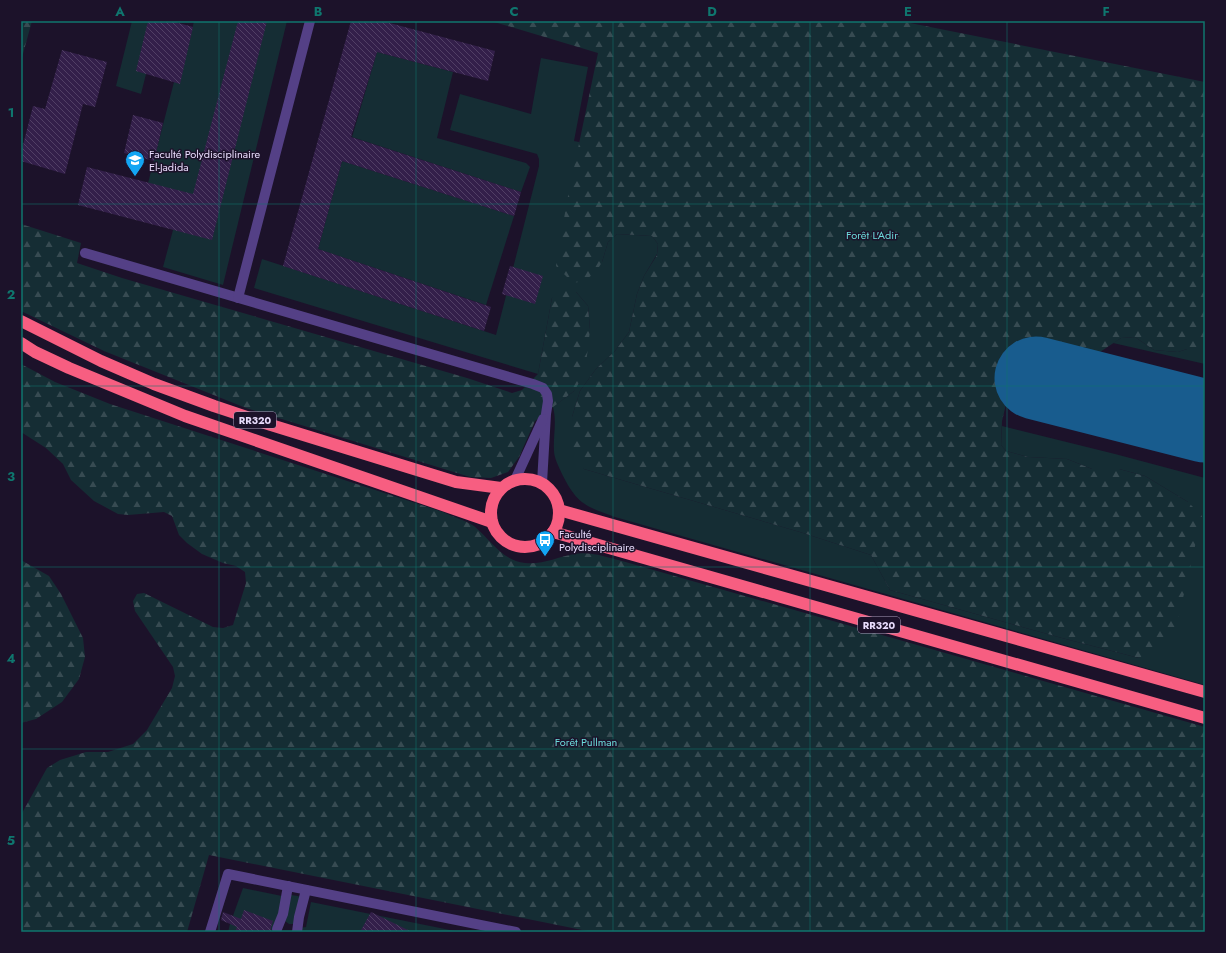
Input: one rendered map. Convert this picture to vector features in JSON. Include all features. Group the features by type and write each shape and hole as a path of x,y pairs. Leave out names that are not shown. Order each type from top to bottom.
{"highway":[{"name":"RR320","path":"21,321 101,361 154,384 214,406 270,425 456,482 501,488"},
{"name":"RR320","path":"21,343 35,352 69,368 185,416 492,522"},
{"path":"529,479 542,483 550,490 556,499 559,510 558,522 553,532 544,541 532,546 519,546 507,542 498,533 492,522 491,510 494,498 501,488 515,480 529,479"},
{"name":"RR320","path":"559,510 1205,692"},
{"name":"RR320","path":"553,532 1205,718"}],"street":[{"path":"238,298 310,21"},
{"path":"85,253 543,388 547,394 548,401 542,483"},
{"path":"515,480 546,414"},
{"path":"210,932 228,874 516,932"},
{"path":"288,886 283,914 278,926 294,927 298,929 306,890"}],"green space":[{"path":"21,21 32,21 21,61"},
{"path":"132,21 148,21 146,74 141,94 116,86"},
{"path":"194,21 287,21 223,285 163,267 173,230 148,183 174,82 190,39"},
{"name":"Forêt L'Adir","path":"491,21 900,21 1205,82 1205,349 1187,349 1178,352 1154,350 1135,337 1121,338 1085,362 1053,366 1023,387 1006,404 1002,421 1001,445 1006,451 1028,457 1067,459 1092,469 1119,469 1145,476 1188,502 1202,516 1177,624 1166,641 1139,658 890,590 871,555 800,532 584,469 573,451 572,417 580,391 596,369 615,351 629,332 637,294 644,276 657,255 658,244 652,236 617,234 608,242 602,262 596,272 584,281 573,283 556,266 567,201 598,53"},
{"path":"377,52 453,72 437,138 526,163 530,167 521,192 352,137"},
{"path":"541,58 588,67 574,141 579,142 602,262 608,242 617,234 652,236 658,244 657,254 644,276 637,294 629,332 615,351 596,369 580,391 572,417 584,469 800,532 871,555 890,590 1139,658 1188,502 1145,476 1119,469 1092,469 1067,459 1028,457 1006,451 1001,445 1002,426 1205,478 1205,685 615,517 596,510 583,503 577,498 567,484 555,457 554,451 555,418 553,407 574,391 590,330 588,306 576,292 552,298 538,374 254,288 262,259 496,335 539,166 539,159 537,154 450,130 460,94 531,114"},
{"path":"342,161 514,216 486,305 318,249"},
{"path":"21,224 81,243 77,263 122,278 467,378 512,393 522,390 538,374 552,298 563,289 576,292 588,306 590,330 585,373 574,391 535,421 519,457 508,472 491,478 470,477 246,408 104,351 21,311"},
{"path":"1135,337 1154,350 1178,352 1187,349 1205,349 1205,364 1113,343 1121,338"},
{"name":"Forêt Pullman","path":"21,364 55,382 110,404 443,512 474,526 503,554 517,561 525,563 538,563 580,553 604,556 1205,727 1205,932 592,932 209,855 187,932 21,932 21,815 47,768 60,760 86,752 108,752 133,744 147,730 172,688 175,676 173,667 135,611 133,601 137,594 144,593 213,627 223,628 233,625 246,583 245,572 236,566 223,563 202,554 187,543 179,535 172,516 164,512 128,515 118,514 94,501 71,480 63,464 46,448 21,432"},
{"path":"21,560 49,576 61,594 83,638 85,657 79,679 62,702 36,719 21,723"},
{"path":"243,888 282,896 280,932 228,932"},
{"path":"291,895 300,897 294,924 289,924 285,921"},
{"path":"311,902 460,932 300,932 300,928 306,927"}],"building":[{"path":"148,21 171,21 193,27 180,84 136,71"},
{"path":"238,21 267,21 212,240 78,205 87,167 193,194"},
{"path":"351,21 382,21 495,51 488,81 377,52 351,137 521,192 514,216 342,161 318,249 491,307 484,331 283,266"},
{"path":"62,50 107,62 95,107 83,104 65,174 21,161 21,153 33,106 45,109"},
{"path":"133,115 163,123 154,161 124,153"},
{"path":"510,266 543,276 535,304 502,294"},
{"path":"244,910 273,921 271,932 235,932 237,927 221,920 223,912 241,919"},
{"path":"371,912 412,932 360,932"}],"runway":[{"path":"1036,378 1205,421"}],"place":[{"name":"Faculté Polydisciplinaire El-Jadida","path":"135,177"},
{"name":"Faculté Polydisciplinaire","path":"545,557"}]}
